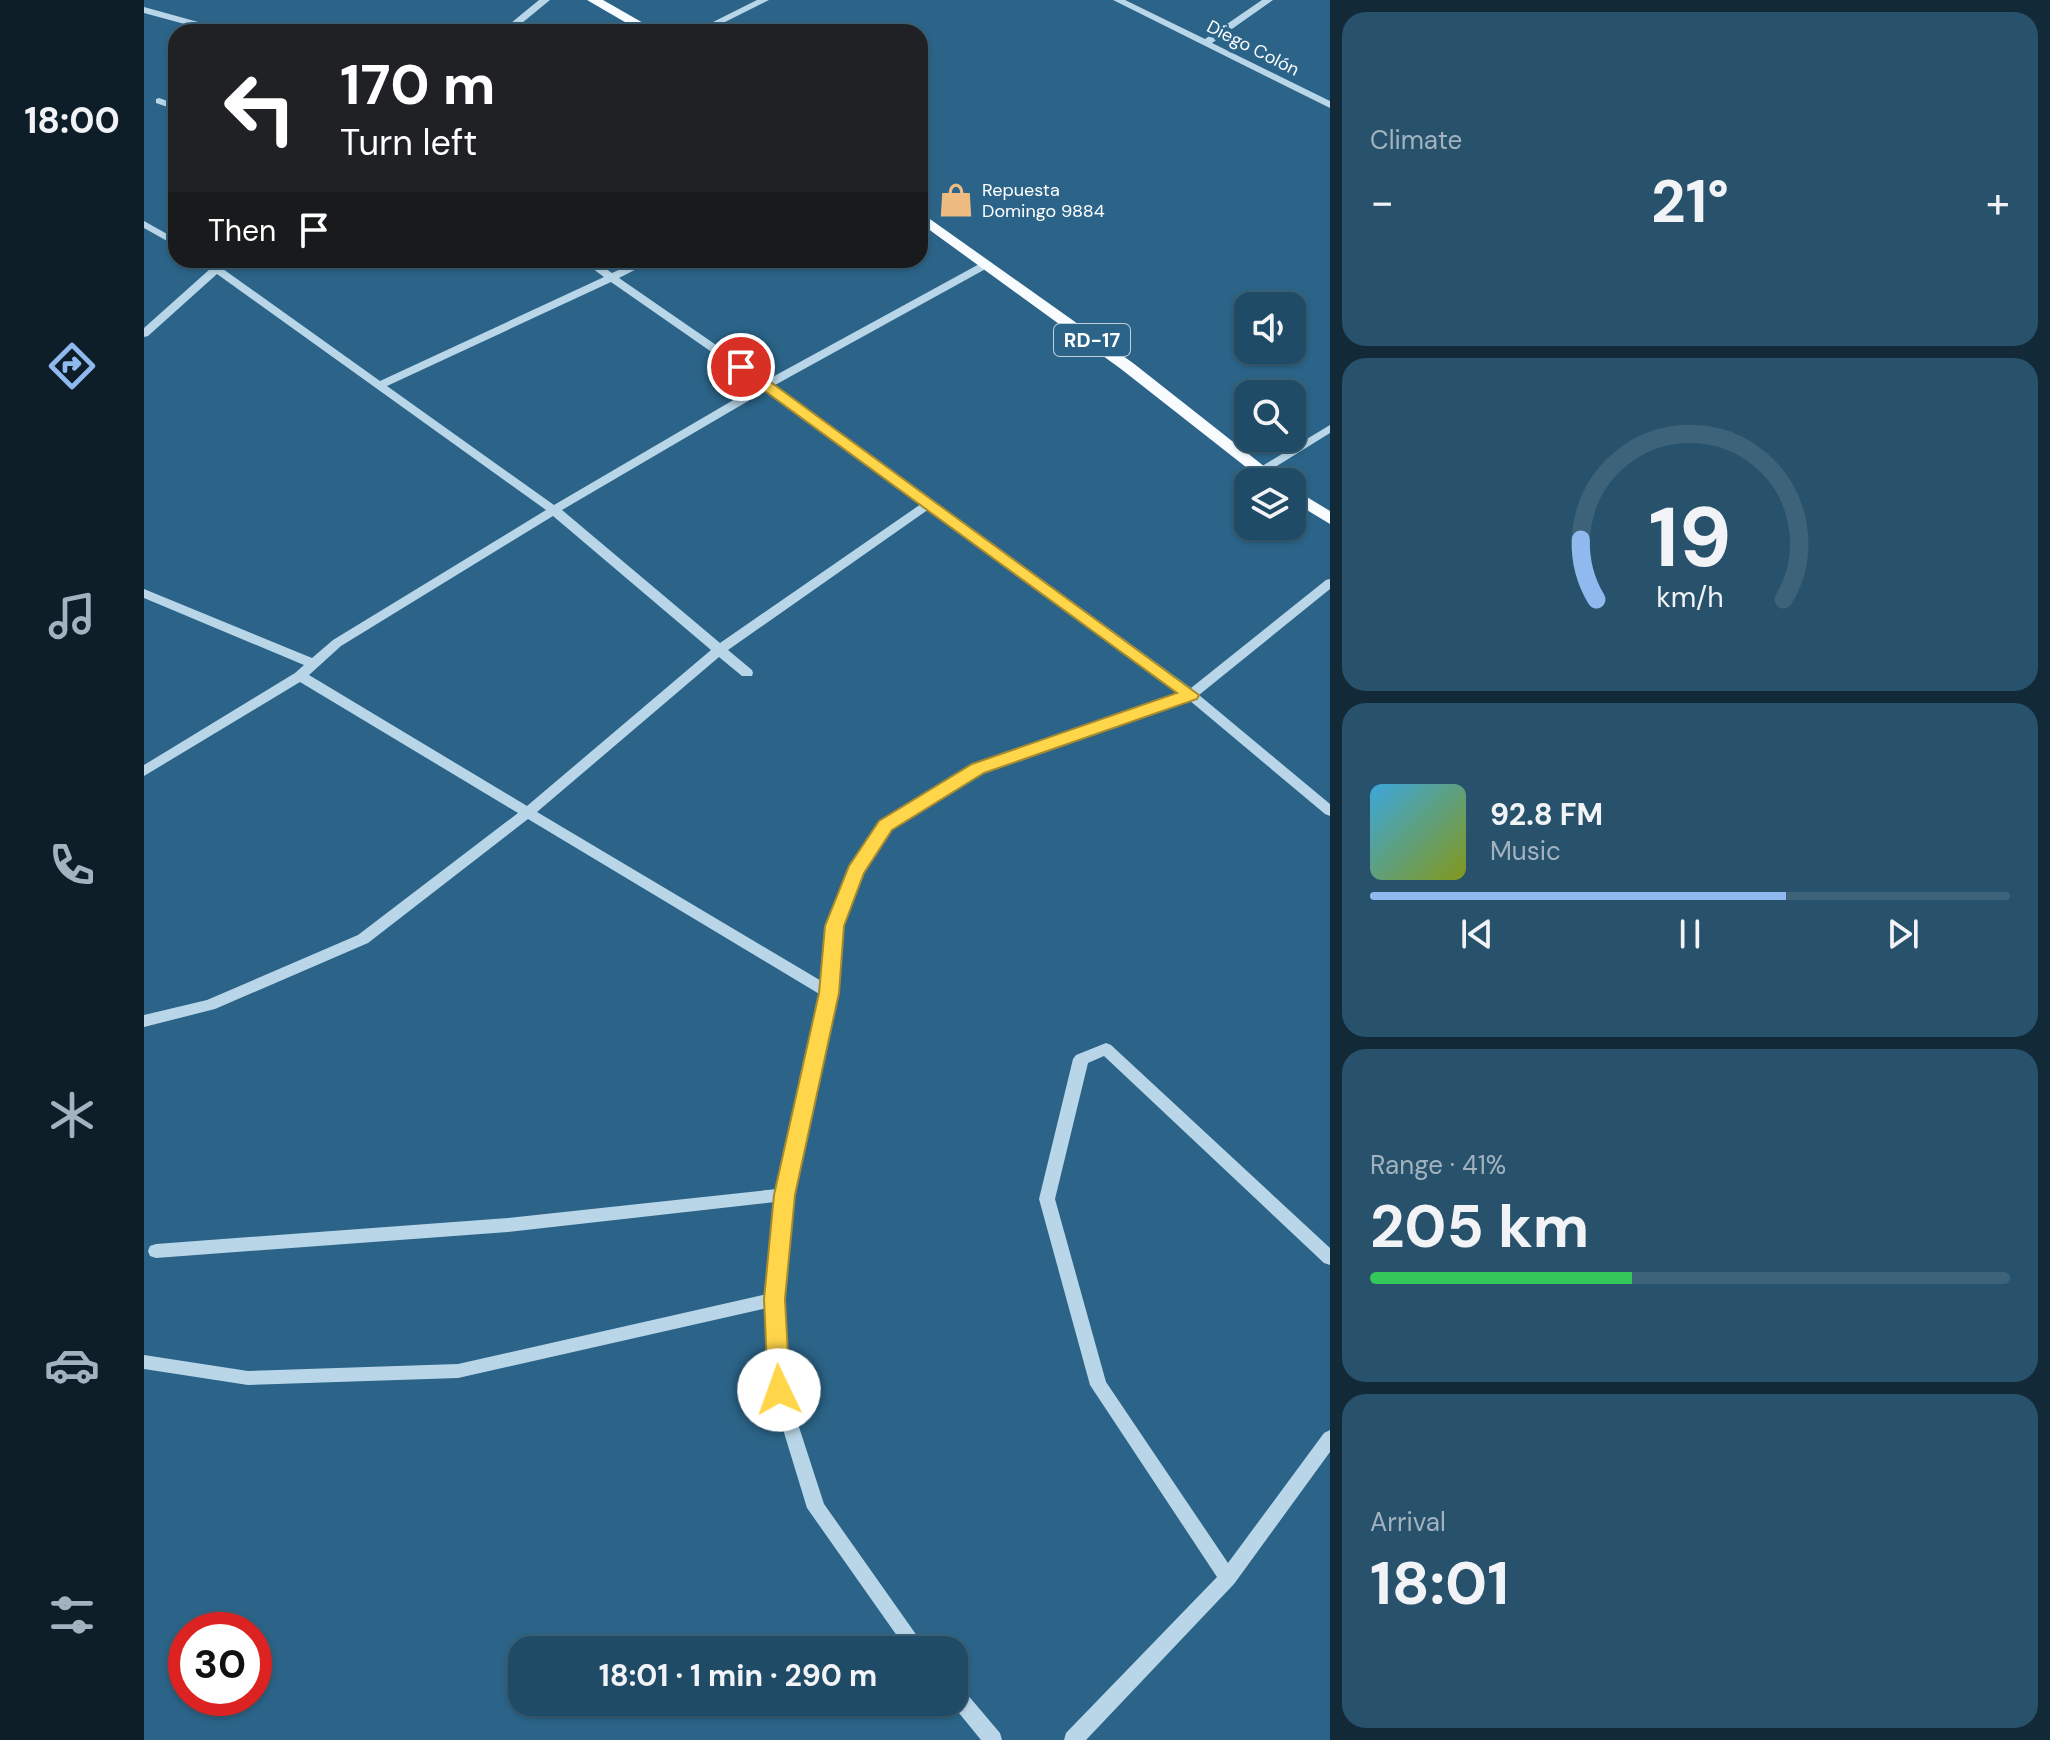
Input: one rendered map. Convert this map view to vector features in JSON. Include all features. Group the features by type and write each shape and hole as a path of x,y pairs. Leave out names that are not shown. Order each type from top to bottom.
{"main road":[{"path":"593,0 637,24"},
{"name":"RD-17","path":"928,222 1127,366 1256,468"},
{"path":"1306,503 1330,519"}],"street":[{"path":"515,24 545,0"},
{"path":"714,24 764,0"},
{"name":"Diego Colón","path":"1118,0 1330,105"},
{"path":"1207,42 1268,0"},
{"path":"144,10 195,24"},
{"path":"159,101 168,104"},
{"path":"144,224 168,238"},
{"path":"144,771 300,676 337,643 554,510 767,385 987,264"},
{"path":"144,334 218,268"},
{"path":"227,268 554,510 747,673"},
{"path":"599,268 767,385 1191,695 1330,811"},
{"path":"382,384 630,268"},
{"path":"1265,468 1330,428"},
{"path":"144,1021 210,1005 363,939 528,812 719,650 930,503"},
{"path":"908,1636 816,1508 779,1390 775,1299 784,1195 829,993 834,926 855,871 886,826 978,769 1191,695 1330,583"},
{"path":"144,593 314,664"},
{"path":"300,676 829,993"},
{"path":"1228,1578 1098,1385 1047,1199 1081,1059 1106,1049 1330,1258"},
{"path":"156,1251 508,1225 784,1195"},
{"path":"144,1362 248,1378 458,1371 775,1299"},
{"path":"1073,1740 1228,1578 1330,1438"},
{"path":"968,1710 993,1740"}],"place":[{"name":"Repuesta Domingo 9884","path":"956,200"}],"route":[{"path":"741,367 1191,695 978,769 886,826 855,871 834,926 829,993 784,1195 775,1299 779,1390"}]}
